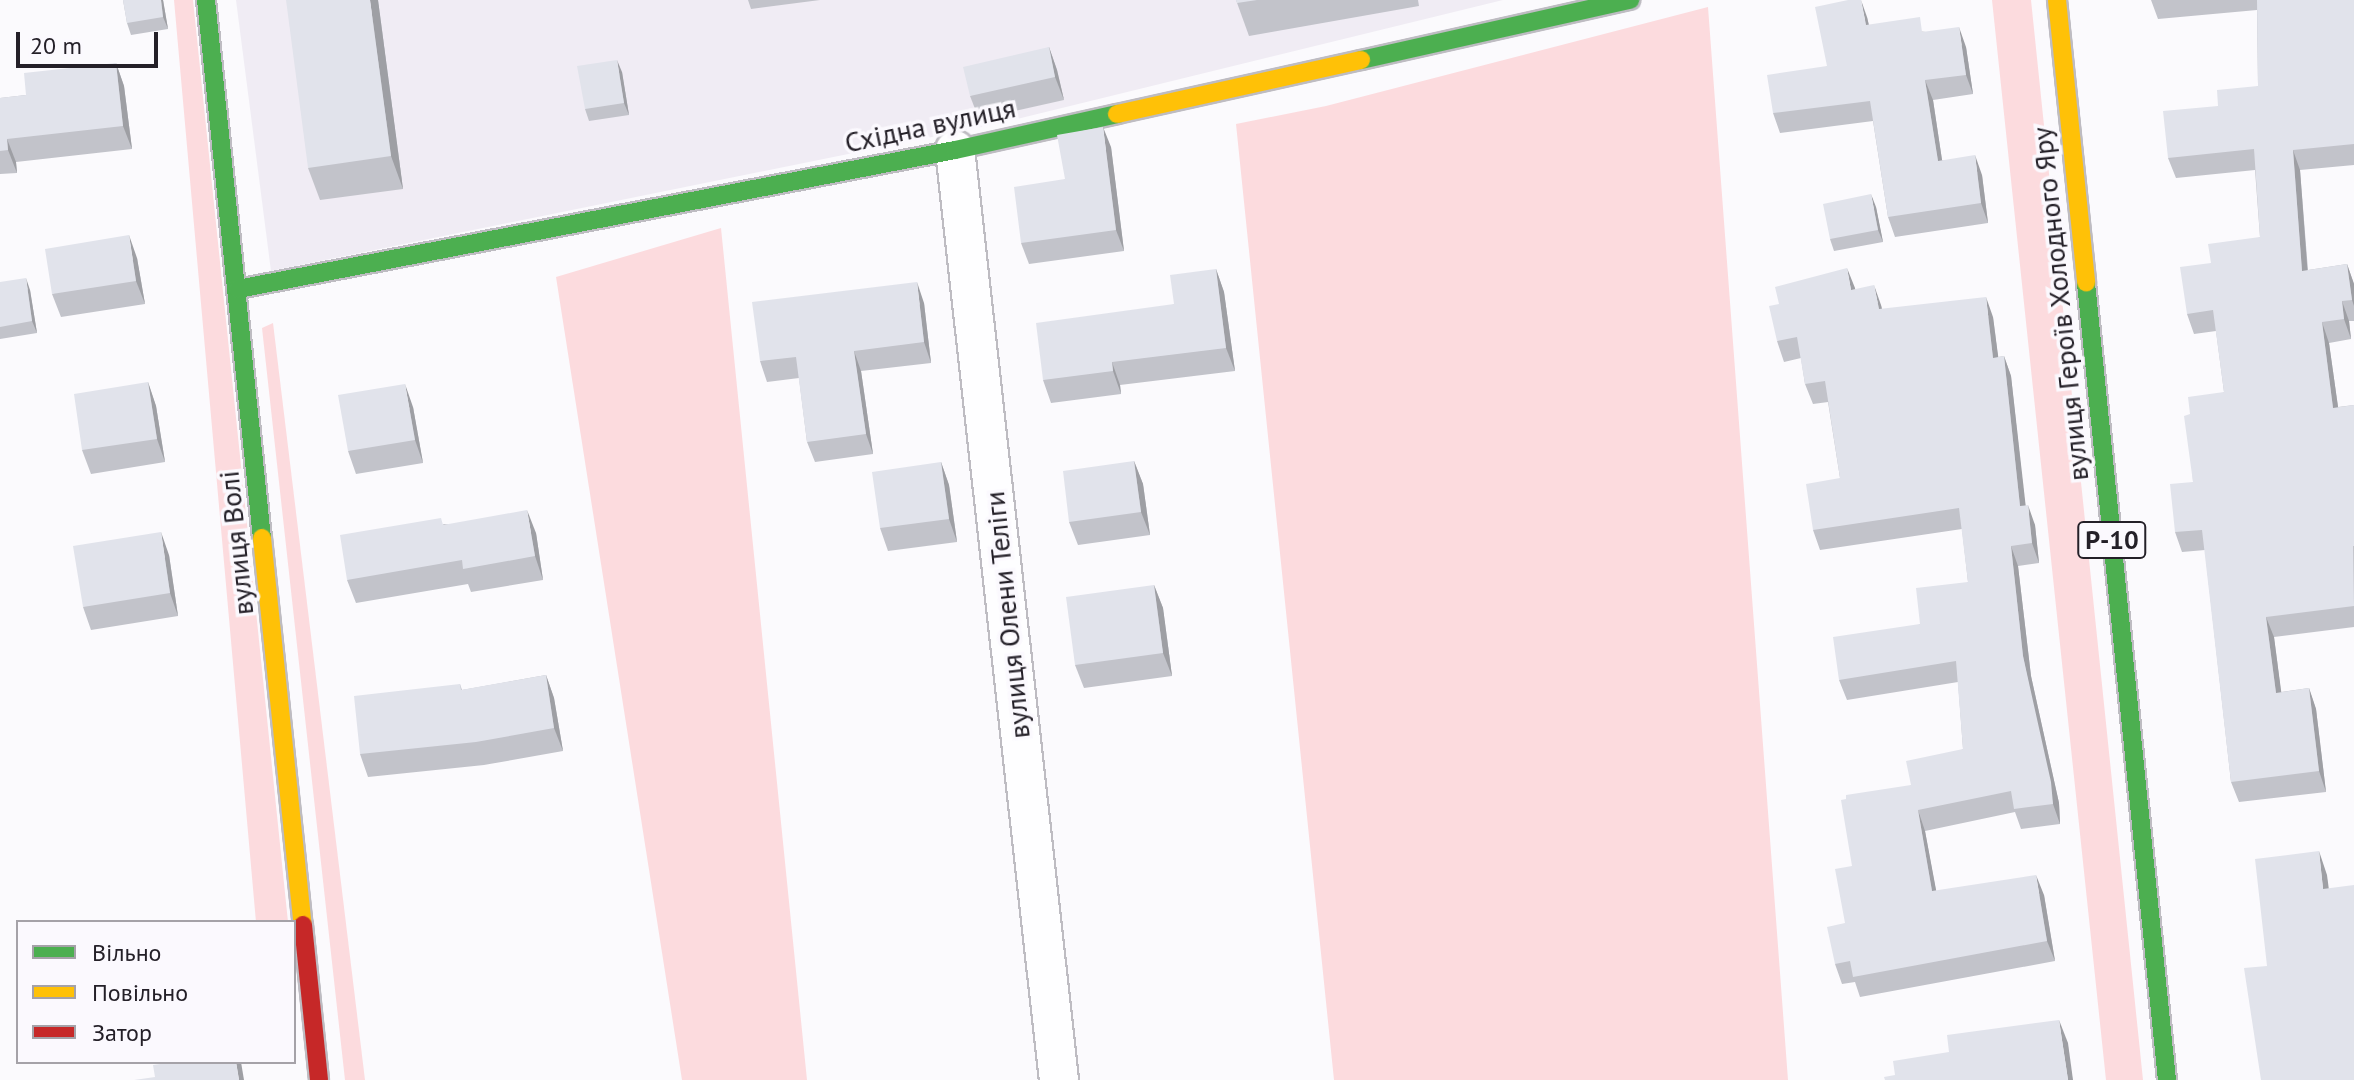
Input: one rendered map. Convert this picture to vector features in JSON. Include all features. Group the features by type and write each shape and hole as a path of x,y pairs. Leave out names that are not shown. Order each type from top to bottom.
{"street":[{"name":"вулиця Волі","path":"206,0 319,1080"},
{"name":"Східна вулиця","path":"238,289 955,150 1630,0"},
{"name":"вулиця Героїв Холодного Яру","path":"2057,0 2167,1080"},
{"name":"вулиця Олени Теліги","path":"955,150 1059,1080"}],"shaded area":[{"path":"174,0 193,0 288,920 256,920"},
{"path":"236,0 1503,0 1001,123 271,271"},
{"path":"1992,0 2031,0 2143,1080 2106,1080"},
{"path":"1708,7 1788,1080 1334,1080 1236,124 1326,106"},
{"path":"721,228 807,1080 682,1080 556,277"},
{"path":"273,323 365,1080 345,1080 262,328"}],"building":[{"path":"123,0 161,0 163,17 127,23"},
{"path":"286,0 370,0 391,156 308,168"},
{"path":"1861,0 1866,25 1920,17 1922,32 1959,27 1966,75 1925,80 1938,161 1975,155 1981,203 1888,217 1870,101 1773,113 1767,75 1827,66 1815,7"},
{"path":"2257,0 2354,0 2354,144 2293,150 2302,271 2347,264 2352,300 2342,301 2344,319 2322,322 2333,408 2354,405 2354,606 2266,617 2276,693 2309,688 2319,771 2231,782 2202,530 2175,532 2170,484 2193,482 2184,416 2190,414 2188,397 2224,392 2213,310 2187,314 2180,267 2211,263 2208,244 2260,237 2254,149 2168,158 2163,111 2218,106 2217,90 2258,86"},
{"path":"1049,47 1055,77 970,96 963,67"},
{"path":"617,60 624,103 585,109 577,66"},
{"path":"116,63 123,126 7,139 8,150 0,151 0,98 26,95 24,73"},
{"path":"1103,127 1116,230 1021,243 1014,187 1065,179 1057,135"},
{"path":"1871,194 1878,230 1830,239 1823,204"},
{"path":"129,235 136,281 52,294 45,249"},
{"path":"1847,268 1851,290 1874,285 1879,309 1986,297 1993,358 2004,356 2020,506 2028,505 2032,543 2011,546 2023,656 2051,782 2053,804 2014,809 2011,791 1918,810 1932,891 2036,875 2047,941 1853,977 1850,961 1835,964 1827,927 1845,923 1835,869 1852,866 1841,800 1846,799 1846,795 1911,785 1906,761 1963,749 1956,661 1839,680 1833,637 1920,624 1916,588 1968,582 1959,508 1813,530 1806,484 1840,478 1825,381 1805,384 1797,337 1777,341 1769,306 1779,304 1775,287"},
{"path":"1216,269 1226,348 1112,362 1113,371 1043,380 1036,323 1174,304 1170,275"},
{"path":"26,278 32,321 0,327 0,282"},
{"path":"917,282 924,342 854,351 866,434 807,442 796,357 760,361 752,302"},
{"path":"148,382 157,439 82,450 74,394"},
{"path":"405,384 415,440 348,451 338,395"},
{"path":"1134,461 1141,512 1069,522 1063,471"},
{"path":"941,462 949,519 880,528 872,472"},
{"path":"527,510 535,556 463,569 462,560 347,580 340,535 441,518 443,525"},
{"path":"161,532 170,593 83,607 73,546"},
{"path":"1154,585 1163,653 1075,665 1066,597"},
{"path":"546,675 554,728 476,742 360,754 354,696 460,684 461,690"},
{"path":"2319,851 2323,889 2354,885 2354,1080 2261,1080 2244,968 2267,966 2255,859"},
{"path":"2059,1020 2068,1080 1885,1080 1884,1077 1895,1075 1893,1061 1949,1052 1947,1035"},
{"path":"236,1064 239,1080 134,1080 155,1077 153,1065"}],"traffic: fast":[{"path":"206,0 262,538"},
{"path":"1361,60 1630,0"},
{"path":"238,289 955,150 1117,114"},
{"path":"2086,283 2167,1080"}],"traffic: slow":[{"path":"2057,0 2086,283"},
{"path":"1117,114 1361,60"},
{"path":"262,538 303,925"}],"traffic: jam":[{"path":"303,925 319,1080"}]}
